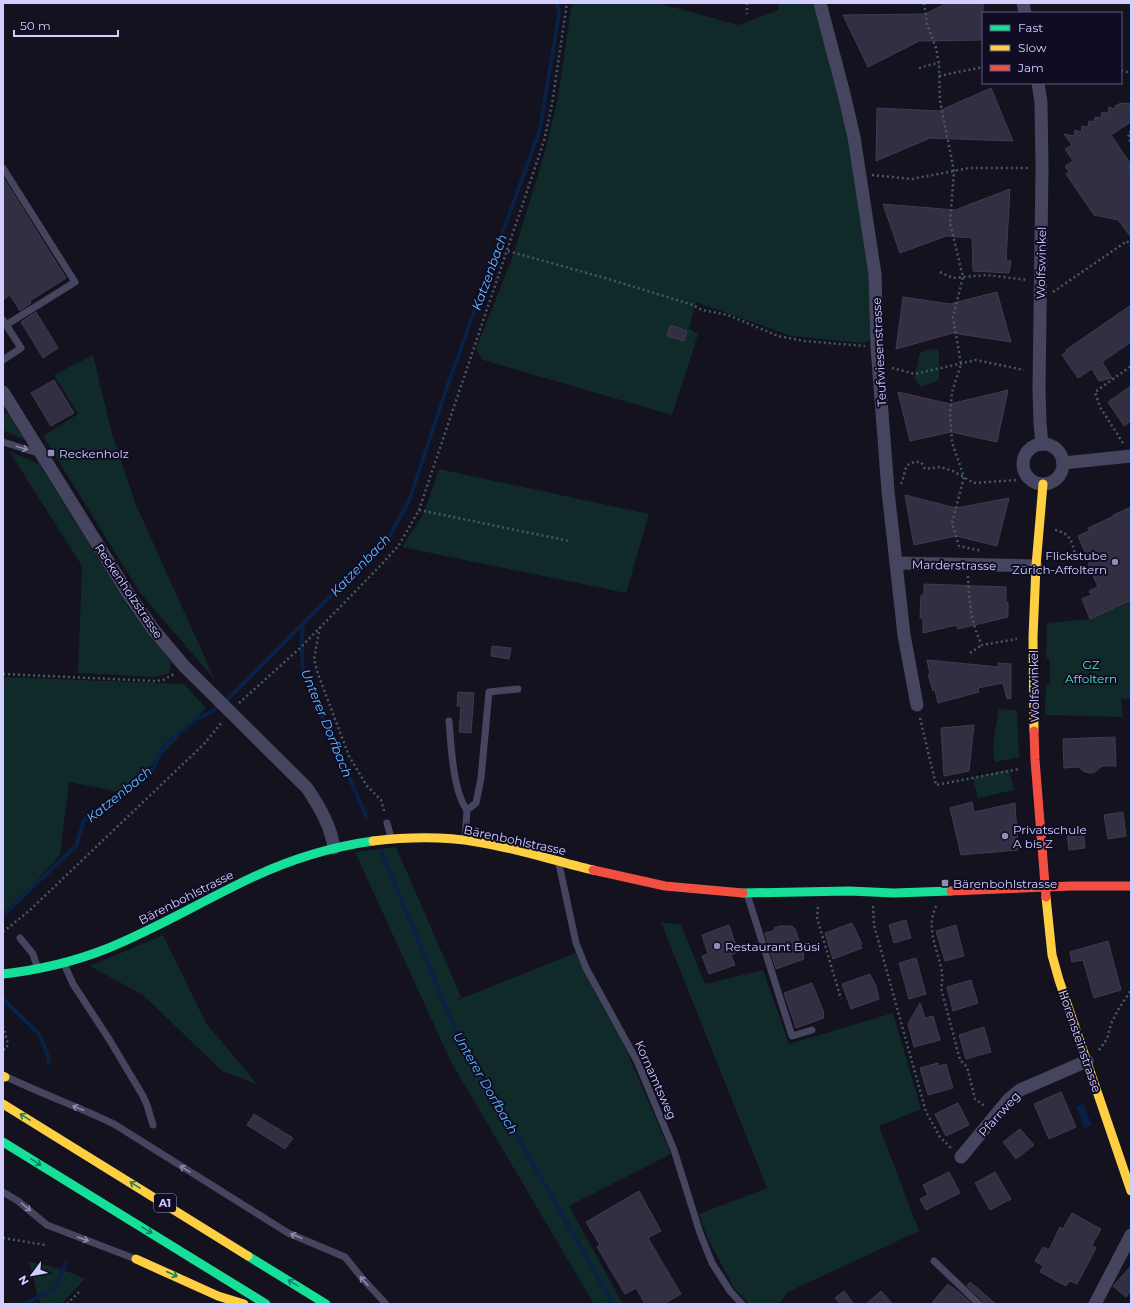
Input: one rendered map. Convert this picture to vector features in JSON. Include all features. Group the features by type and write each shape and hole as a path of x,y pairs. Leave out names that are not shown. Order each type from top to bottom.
{"main road":[{"name":"Wolfswinkel","path":"1043,484 1036,566 1033,682 1035,760 1046,888"},
{"name":"Bärenbohlstrasse","path":"4,974 64,964 107,949 142,934 239,883 273,868 317,852 362,842 391,838 465,840 526,852 613,876 649,883 679,888 747,893 871,890 894,893 1131,886"},
{"name":"Horensteinstrasse","path":"1046,888 1047,913 1052,955 1059,980 1131,1191"},
{"name":"A1","path":"3,1104 326,1304"},
{"path":"3,1142 266,1304"},
{"path":"136,1259 218,1296 244,1304"}],"street":[{"name":"Teufwiesenstrasse","path":"820,3 844,94 860,174 875,274 877,347 888,491 904,635 917,705"},
{"name":"Wolfswinkel","path":"1038,84 1042,168 1039,389 1042,444"},
{"name":"Reckenholzstrasse","path":"4,397 42,454 141,612 184,666 306,788 314,799 330,831 334,848"},
{"path":"1042,444 1048,444 1059,451 1063,463 1063,469 1060,475 1055,480 1043,484 1032,481 1025,473 1023,467 1024,456 1027,451 1036,445 1042,444"},
{"path":"1063,463 1131,456"},
{"name":"Marderstrasse","path":"896,563 1036,566"},
{"name":"Pfarrweg","path":"961,1157 1008,1099 1020,1090 1087,1061"},
{"path":"1095,1304 1131,1235"}],"lane":[{"path":"3,168 75,282 5,322 21,348 3,360"},
{"path":"3,442 42,454"},
{"path":"467,810 476,803 489,692 518,688"},
{"path":"450,721 453,764 462,803 467,810 465,840"},
{"path":"387,823 391,838"},
{"name":"Kornamtsweg","path":"558,861 576,943 586,968 638,1061 674,1150 700,1233 712,1263 730,1291 742,1304"},
{"path":"747,893 792,1036 812,1030"},
{"path":"20,938 33,954 38,969"},
{"path":"64,964 73,984 109,1039 143,1096 153,1125"},
{"path":"4,1076 37,1092 114,1124 288,1232 345,1257 386,1304"},
{"path":"3,1192 18,1201 47,1225 136,1259"},
{"path":"934,1261 979,1304"}],"path":[{"path":"3,932 30,910 205,743 229,711 299,649 399,545 419,510 544,141 552,104 567,3"},
{"path":"747,3 747,14"},
{"path":"924,3 927,24 936,48 939,64 940,101 954,172 950,223 963,277 953,317 961,364 952,392 950,416 952,442 964,477 952,522 958,546 966,565 969,600 975,629 982,646"},
{"path":"919,68 939,64"},
{"path":"939,76 982,67"},
{"path":"1131,132 1128,133 1131,145"},
{"path":"860,174 912,179 969,168 1042,168"},
{"path":"1048,295 1127,240 1131,246"},
{"path":"508,251 605,278 693,305 702,310 728,315 778,336 804,341 877,347"},
{"path":"940,272 953,278 986,275 1040,281"},
{"path":"879,368 890,368 915,374 976,360 1024,370"},
{"path":"1123,443 1100,407 1095,392 1131,366"},
{"path":"888,491 900,485 903,480 904,470 908,465 915,462 921,462 925,469 940,467 953,471 974,483 1016,480"},
{"path":"419,510 569,542"},
{"path":"1040,526 1064,532 1069,537 1075,555"},
{"path":"958,546 985,551"},
{"path":"320,627 314,659 318,674 349,756 367,786 381,800 387,823"},
{"path":"970,653 982,646 1033,637"},
{"path":"3,674 155,681 167,678 184,666"},
{"path":"917,705 936,786 1024,768"},
{"path":"819,901 816,918 841,999"},
{"path":"872,901 874,925 926,1112 940,1137 961,1157"},
{"path":"936,902 936,906 931,916 932,939 943,979 941,988 960,1060 967,1067 975,1099 996,1114"},
{"path":"1087,1061 1095,1056 1107,1038 1111,1024 1131,990"},
{"path":"3,1026 8,1044 6,1049 3,1050"},
{"path":"3,1238 45,1245"},
{"path":"67,1304 79,1292"}],"green space":[{"path":"572,3 658,3 738,25 779,10 778,3 817,3 851,140 868,247 873,337 862,343 791,336 696,302 689,329 698,334 672,415 483,360 476,349 513,256 544,155 557,103"},
{"path":"937,349 939,352 939,380 921,387 914,378 920,353"},
{"path":"93,355 112,434 136,505 215,680 141,594 43,436 78,414 54,375"},
{"path":"3,413 8,413 25,440 3,430"},
{"path":"9,451 39,464 129,608 171,662 169,673 154,677 78,673 82,566"},
{"path":"439,469 649,514 626,593 402,547 423,515"},
{"name":"GZ Affoltern","path":"1131,600 1131,698 1121,699 1123,717 1045,715 1046,685 1050,684 1050,660 1046,657 1047,623 1090,619"},
{"path":"3,677 184,684 206,708 125,793 69,782 60,855 3,917"},
{"path":"999,709 1017,710 1019,757 995,762 995,729"},
{"path":"1009,769 1014,790 978,798 973,778"},
{"path":"396,847 461,997 455,1001 575,953 624,1045 671,1154 569,1206 623,1304 594,1304 451,1062 355,852"},
{"path":"661,922 681,925 705,984 763,970 789,1044 893,1013 921,1109 879,1126 919,1231 788,1292 779,1304 750,1304 734,1288 707,1237 699,1214 767,1188"},
{"path":"163,935 206,1023 257,1084 222,1071 143,995 90,966"},
{"path":"29,1262 58,1268 85,1279 61,1304 40,1304"}],"water":[{"path":"1083,1104 1092,1125 1085,1128 1076,1107"}],"building":[{"path":"947,3 983,3 982,40 919,41 868,67 843,15 925,14"},
{"path":"991,88 1013,141 930,138 876,161 877,108 939,111"},
{"path":"1121,103 1131,104 1131,122 1111,135 1130,163 1131,237 1118,220 1094,215 1066,174 1069,172 1065,166 1073,161 1065,149 1072,145 1064,134 1074,136 1075,130 1081,132 1082,126 1088,127 1089,121 1094,122 1095,117 1101,118 1102,112 1108,113 1109,107 1115,109 1115,106"},
{"path":"3,177 66,278 30,301 31,303 20,311 10,295 3,300"},
{"path":"1010,189 1006,260 1011,261 1009,273 973,271 972,238 946,236 900,253 883,204 955,210"},
{"path":"997,292 1011,342 953,333 896,349 903,297 950,304"},
{"path":"1131,305 1131,342 1102,362 1112,378 1099,381 1092,369 1078,378 1062,355 1067,352 1066,350"},
{"path":"36,312 58,348 43,358 21,322"},
{"path":"670,325 687,331 684,341 667,336"},
{"path":"54,380 74,413 51,426 31,393"},
{"path":"1131,386 1131,421 1124,426 1108,402"},
{"path":"1008,390 997,442 951,432 910,441 898,392 950,404"},
{"path":"905,495 956,508 1009,498 997,546 956,536 914,545"},
{"path":"1131,507 1131,600 1090,619 1082,599 1091,595 1089,591 1098,587 1088,564 1090,563 1078,536 1089,531 1088,528"},
{"path":"924,584 1006,587 1008,617 958,629 956,625 923,633 923,618 920,618 921,595 924,595"},
{"path":"492,646 511,648 509,659 491,656"},
{"path":"927,660 999,667 998,663 1011,664 1011,698 1007,699 1003,683 978,688 979,692 938,703 935,690 933,691 928,674 930,674"},
{"path":"458,692 474,693 471,733 459,732 461,706 457,706"},
{"path":"974,725 969,771 944,776 941,728"},
{"path":"1115,737 1116,766 1102,766 1095,772 1091,773 1085,772 1078,767 1064,768 1063,739"},
{"path":"972,802 974,812 1015,803 1018,850 961,855 950,808"},
{"path":"1123,812 1126,836 1108,839 1104,815"},
{"path":"1083,830 1085,848 1069,850 1067,832"},
{"path":"906,920 911,938 894,943 889,925"},
{"path":"852,923 862,944 860,945 862,948 833,959 825,933"},
{"path":"729,925 738,952 731,955 735,965 709,974 702,956 708,954 702,935"},
{"path":"956,925 964,956 945,961 936,931"},
{"path":"780,926 792,926 795,929 804,959 776,969 765,933 775,930 774,928"},
{"path":"1108,941 1121,990 1094,998 1083,960 1072,962 1070,952"},
{"path":"916,958 926,994 909,999 899,963"},
{"path":"870,974 876,986 879,999 851,1009 842,984"},
{"path":"971,980 978,1003 953,1011 947,987"},
{"path":"812,983 824,1013 824,1018 796,1028 784,993"},
{"path":"920,1003 925,1018 933,1016 940,1040 914,1047 908,1024"},
{"path":"984,1027 991,1052 966,1059 959,1035"},
{"path":"938,1063 939,1066 946,1064 953,1088 928,1095 920,1068"},
{"path":"1061,1092 1076,1127 1049,1139 1034,1104"},
{"path":"958,1103 969,1125 946,1136 935,1114"},
{"path":"254,1114 293,1138 285,1149 247,1125"},
{"path":"1020,1129 1034,1145 1016,1159 1003,1142"},
{"path":"949,1172 960,1193 926,1210 920,1199 928,1195 923,1185"},
{"path":"995,1172 1011,1199 990,1210 975,1183"},
{"path":"639,1191 661,1231 648,1238 681,1294 664,1304 645,1304 636,1288 625,1294 597,1247 600,1245 586,1222"},
{"path":"1072,1213 1101,1229 1092,1245 1096,1248 1077,1284 1070,1281 1066,1286 1040,1272 1043,1266 1035,1261 1043,1247 1049,1250 1060,1227 1063,1229"},
{"path":"1131,1266 1131,1291 1126,1297 1113,1286"},
{"path":"970,1282 996,1304 984,1304 982,1300 967,1286"},
{"path":"948,1284 961,1294 972,1304 931,1304"},
{"path":"844,1291 854,1304 840,1304 835,1298"},
{"path":"881,1291 893,1304 866,1304"}],"waterway":[{"name":"Katzenbach","path":"3,915 76,846 84,820 153,769 164,746 197,718 210,713 233,694 389,537 409,501 447,387 540,129 559,14 557,3"},
{"name":"Unterer Dorfbach","path":"303,625 303,672 367,818"},
{"name":"Unterer Dorfbach","path":"381,851 453,1024 613,1304"},
{"name":"Katzenbach","path":"3,997 6,1002 40,1035 49,1063"},
{"name":"Katzenbach","path":"24,1304 56,1288 66,1262"}],"traffic: fast":[{"path":"3,974 55,965 94,954 143,933 265,871 310,855 373,841"},
{"path":"743,893 849,891 894,893 951,891"},
{"path":"3,1142 266,1304"},
{"path":"248,1256 326,1304"}],"traffic: slow":[{"path":"1034,731 1033,637 1036,566 1043,484"},
{"path":"373,841 425,838 464,840 506,848 593,870"},
{"path":"1046,897 1052,955 1059,980 1131,1191"},
{"path":"3,1104 248,1256"},
{"path":"136,1259 218,1296 244,1304"}],"traffic: jam":[{"path":"1034,731 1046,897"},
{"path":"593,870 665,886 743,893"},
{"path":"951,891 1071,886 1131,886"}],"place":[{"name":"Reckenholz","path":"51,453"},
{"name":"Flickstube Zürich-Affoltern","path":"1115,562"},
{"name":"Privatschule A bis Z","path":"1005,836"},
{"name":"Bärenbohlstrasse","path":"945,883"},
{"name":"Restaurant Büsi","path":"717,946"}]}
